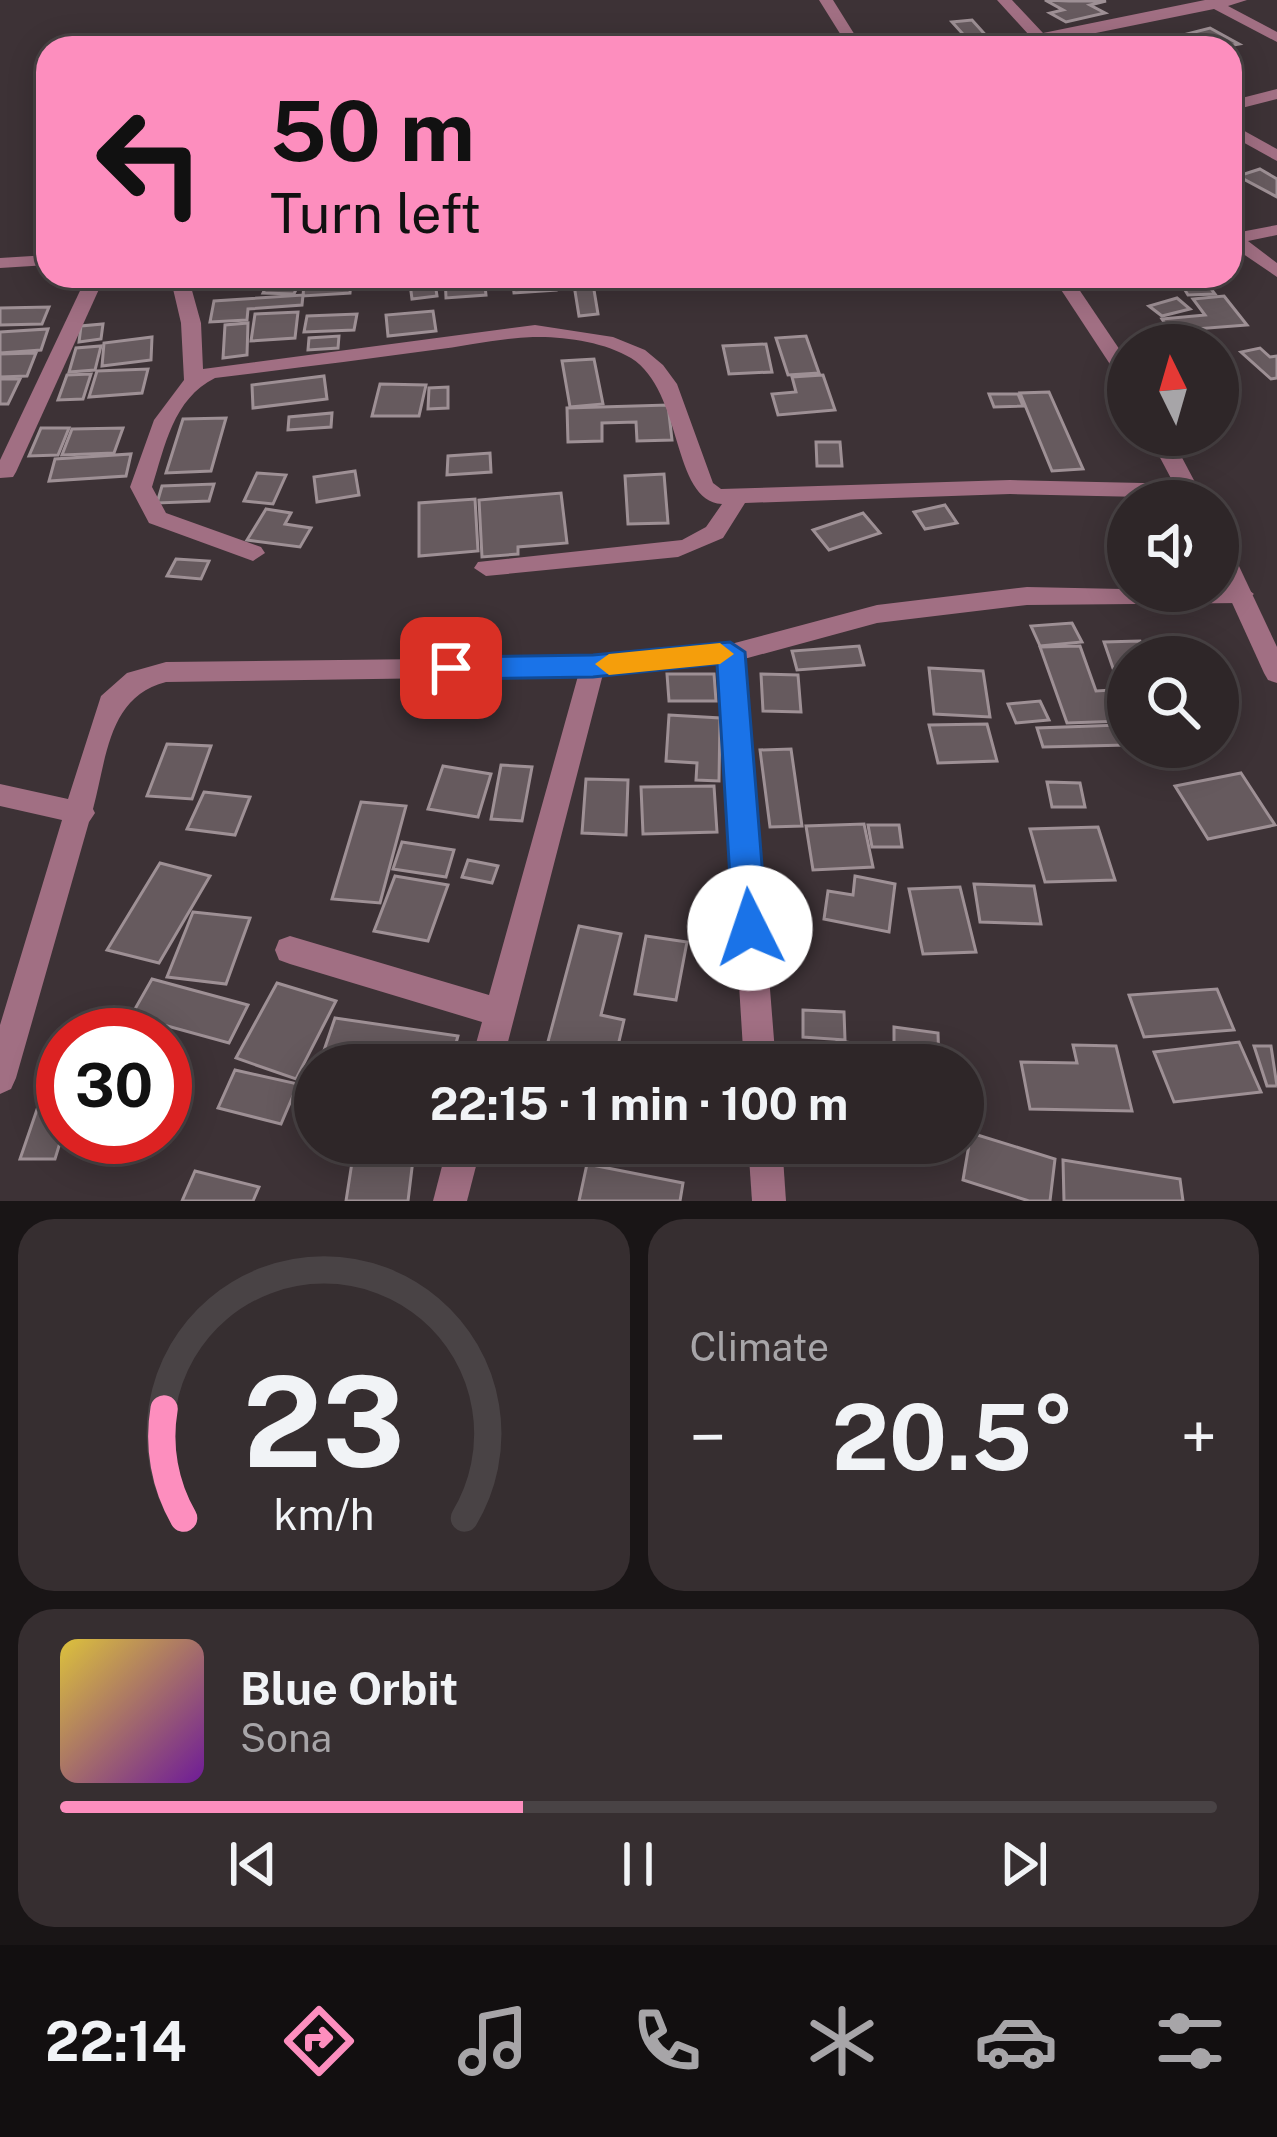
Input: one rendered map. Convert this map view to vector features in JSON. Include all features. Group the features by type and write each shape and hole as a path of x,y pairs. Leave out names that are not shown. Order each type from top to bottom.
{"street":[{"path":"826,0 848,36"},
{"path":"1004,0 1038,36"},
{"path":"1054,36 1240,0"},
{"path":"1212,3 1277,38"},
{"path":"1081,32 1087,36"},
{"path":"1242,103 1277,94"},
{"path":"1242,135 1277,156"},
{"path":"1242,237 1277,230"},
{"path":"1242,246 1277,272"},
{"path":"0,263 36,261"},
{"path":"5,472 90,288"},
{"path":"182,288 191,323 193,379 164,419 141,487 158,518 253,553"},
{"path":"1069,288 1107,345"},
{"path":"193,379 536,331 581,334 652,360 671,384 703,487 716,497 849,490 1107,495"},
{"path":"485,568 678,549 705,542 723,530 736,499"},
{"path":"1239,588 1277,674"},
{"path":"0,1078 110,703 136,680 166,672 593,666 730,652 877,614 1027,596 1242,594"},
{"path":"730,652 758,1044"},
{"path":"492,1044 593,666"},
{"path":"0,795 81,813"},
{"path":"290,950 500,1012"},
{"path":"450,1201 460,1164"},
{"path":"766,1164 769,1201"}],"building":[{"path":"1045,0 1106,1 1090,5 1105,13 1066,22 1050,13 1063,10"},
{"path":"972,20 986,36 965,36 952,22"},
{"path":"1210,28 1224,36 1186,36"},
{"path":"1260,169 1277,179 1277,197 1242,178"},
{"path":"265,288 297,288 294,294 263,293"},
{"path":"304,288 350,288 350,293 303,296"},
{"path":"411,288 436,288 437,296 412,299"},
{"path":"446,288 485,288 486,295 446,298"},
{"path":"513,288 556,290 514,293"},
{"path":"574,288 594,288 598,314 579,316"},
{"path":"1184,288 1210,288 1215,294 1188,295"},
{"path":"303,295 302,305 248,309 247,320 210,322 214,301"},
{"path":"1224,296 1247,325 1165,324 1162,319 1205,315 1193,299"},
{"path":"1177,298 1190,309 1162,316 1149,306"},
{"path":"49,307 42,324 0,325 0,308"},
{"path":"433,311 436,331 388,336 386,315"},
{"path":"298,312 295,338 251,341 255,314"},
{"path":"357,314 354,330 304,332 307,316"},
{"path":"248,323 247,355 223,358 225,325"},
{"path":"103,324 101,339 79,342 81,326"},
{"path":"48,329 41,350 0,353 0,332"},
{"path":"339,336 338,348 308,350 309,338"},
{"path":"806,336 819,373 788,375 776,338"},
{"path":"152,337 151,360 102,366 104,343"},
{"path":"766,344 772,372 729,374 723,346"},
{"path":"101,346 95,370 69,372 76,348"},
{"path":"1260,348 1270,357 1277,356 1277,378 1271,379 1241,352"},
{"path":"36,353 27,376 0,377 0,354"},
{"path":"594,359 603,404 570,407 562,361"},
{"path":"148,369 142,393 89,397 97,371"},
{"path":"91,374 83,399 58,400 67,375"},
{"path":"823,375 835,410 778,415 772,394 796,392 792,377"},
{"path":"324,376 327,399 253,408 252,385"},
{"path":"0,379 20,379 8,404 0,404"},
{"path":"380,384 426,385 419,416 372,416"},
{"path":"448,387 448,408 428,409 429,388"},
{"path":"1049,392 1083,469 1052,471 1020,393"},
{"path":"989,394 1018,394 1023,406 994,407"},
{"path":"668,405 672,440 637,441 636,422 602,423 602,441 568,442 567,408"},
{"path":"332,413 331,427 288,430 289,417"},
{"path":"226,418 211,471 166,473 183,419"},
{"path":"41,428 69,428 58,455 29,456"},
{"path":"123,428 114,453 62,455 72,429"},
{"path":"816,442 840,442 842,466 817,466"},
{"path":"490,453 491,472 447,475 448,456"},
{"path":"131,454 126,476 49,481 55,459"},
{"path":"355,471 359,495 317,502 314,477"},
{"path":"257,473 286,475 273,504 244,501"},
{"path":"664,474 668,523 628,524 625,476"},
{"path":"214,484 209,501 157,503 162,486"},
{"path":"561,493 567,543 518,547 518,554 482,557 479,500"},
{"path":"475,499 478,551 419,556 419,503"},
{"path":"945,505 957,523 925,529 914,512"},
{"path":"266,509 291,513 285,524 311,528 300,547 247,540"},
{"path":"863,513 880,533 829,550 813,530"},
{"path":"176,559 209,561 201,579 167,576"},
{"path":"1072,623 1082,642 1040,646 1031,626"},
{"path":"859,646 864,665 797,670 792,651"},
{"path":"1080,646 1096,691 1107,690 1107,722 1067,723 1040,647"},
{"path":"929,668 983,671 990,717 934,714"},
{"path":"667,674 714,674 716,701 669,701"},
{"path":"761,674 798,675 801,712 763,711"},
{"path":"1040,701 1049,720 1016,723 1008,704"},
{"path":"669,715 720,718 719,781 696,780 697,763 666,761"},
{"path":"987,724 997,761 938,763 929,725"},
{"path":"1107,725 1107,745 1043,747 1037,728"},
{"path":"167,744 211,746 192,799 147,796"},
{"path":"791,749 802,826 770,827 760,750"},
{"path":"501,765 532,767 522,821 491,819"},
{"path":"443,766 491,774 478,817 428,809"},
{"path":"1241,773 1275,825 1208,839 1175,786"},
{"path":"586,779 628,780 626,835 582,833"},
{"path":"1047,782 1080,783 1085,807 1052,807"},
{"path":"714,786 717,832 643,834 641,787"},
{"path":"204,792 250,797 235,835 187,829"},
{"path":"361,802 406,806 380,903 332,899"},
{"path":"864,824 873,867 813,870 806,826"},
{"path":"868,825 899,825 902,847 872,847"},
{"path":"1098,827 1115,880 1045,882 1030,829"},
{"path":"402,842 454,850 446,877 393,869"},
{"path":"468,860 498,866 492,883 462,877"},
{"path":"160,863 210,876 159,963 107,950"},
{"path":"395,876 448,885 428,941 374,931"},
{"path":"855,876 895,884 889,932 824,919 828,891 853,895"},
{"path":"974,884 1034,886 1041,924 980,922"},
{"path":"960,887 976,952 923,954 909,889"},
{"path":"193,912 250,918 226,984 167,977"},
{"path":"579,926 621,934 601,1015 624,1020 618,1044 547,1044"},
{"path":"646,936 687,942 676,1000 635,994"},
{"path":"152,979 248,1005 229,1043 192,1033 192,1008 136,1008"},
{"path":"277,983 336,1001 314,1044 294,1044 294,1078 236,1058"},
{"path":"1217,989 1234,1030 1144,1037 1129,995"},
{"path":"803,1010 844,1012 845,1040 803,1037"},
{"path":"335,1018 458,1036 456,1044 326,1044"},
{"path":"894,1027 938,1033 938,1044 894,1044"},
{"path":"1239,1042 1261,1092 1174,1102 1154,1052"},
{"path":"1073,1045 1116,1046 1132,1111 1030,1109 1021,1062 1077,1063"},
{"path":"1254,1046 1271,1046 1277,1086 1267,1086"},
{"path":"235,1070 294,1083 281,1124 218,1108"},
{"path":"36,1112 36,1159 20,1159"},
{"path":"984,1137 1055,1159 1050,1201 1029,1201 963,1180 966,1164 984,1164"},
{"path":"1063,1160 1180,1179 1183,1201 1064,1201"},
{"path":"352,1164 412,1164 408,1201 346,1201"},
{"path":"587,1164 683,1183 680,1201 579,1201"},
{"path":"195,1171 259,1187 253,1201 182,1201"}],"slow traffic":[{"path":"609,664 720,654"}],"route":[{"path":"451,668 593,666 730,652 750,928"}]}
